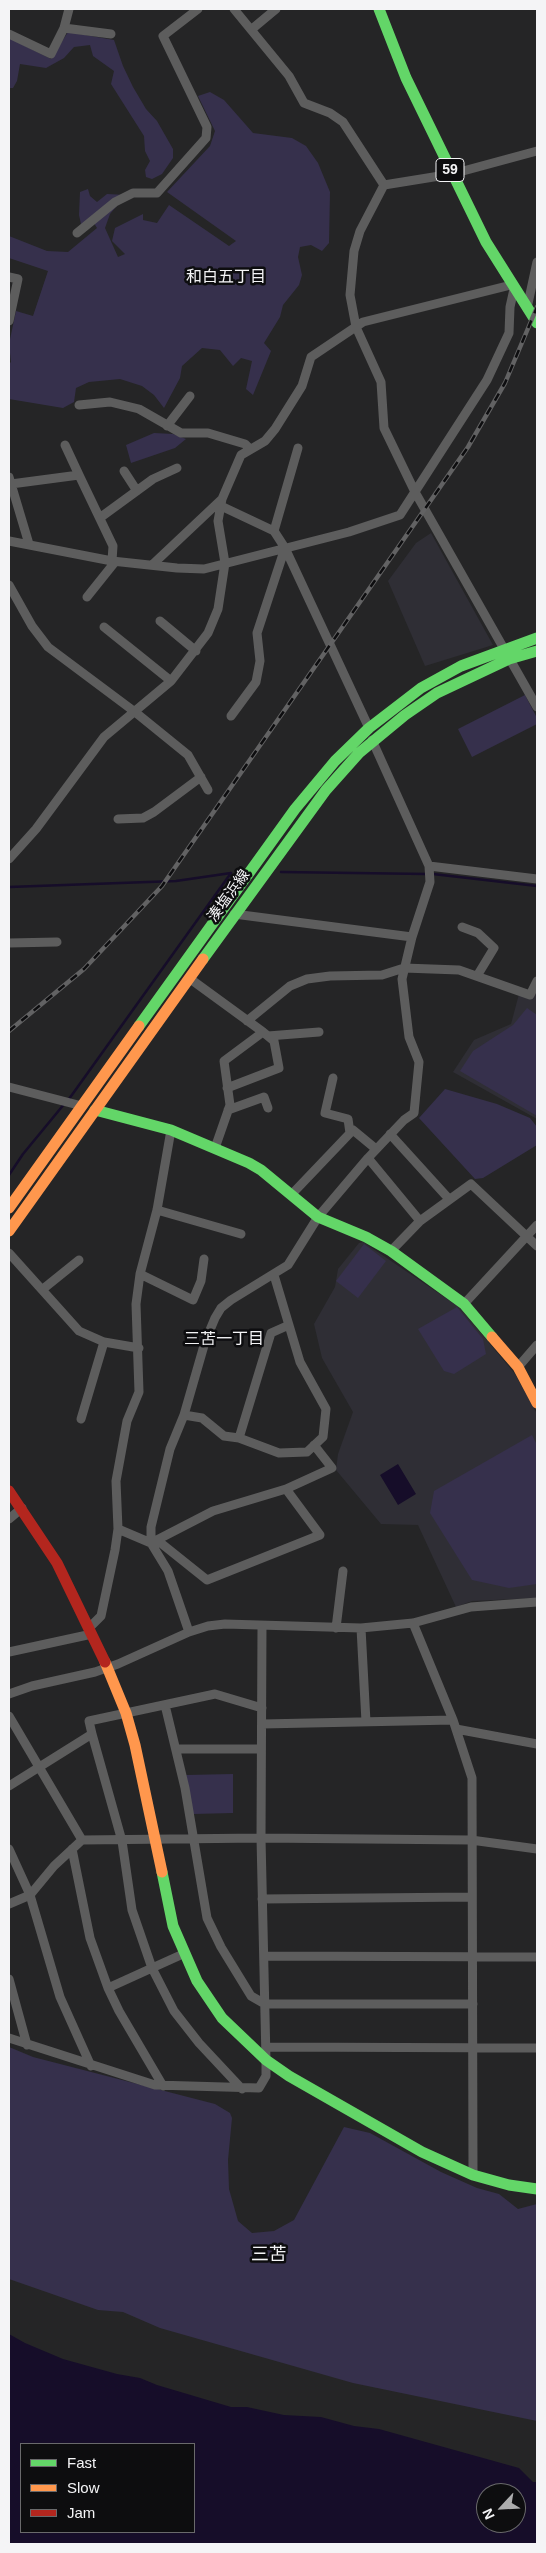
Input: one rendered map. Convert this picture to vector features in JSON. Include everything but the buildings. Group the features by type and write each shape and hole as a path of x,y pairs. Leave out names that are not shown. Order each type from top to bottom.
{"main road":[{"name":"59","path":"379,9 406,78 486,242 537,323"},
{"name":"湊塩浜線","path":"9,1231 234,914 326,790 372,740 437,693 537,638"},
{"name":"湊塩浜線","path":"9,1208 295,809 335,761 369,728 422,688 461,666 506,654 537,651"},
{"path":"96,1110 171,1130 215,1148 261,1170 318,1217 338,1224 391,1251 464,1304 518,1367 537,1403"},
{"path":"9,1490 57,1563 91,1631 126,1713 144,1780 166,1898 183,1954 197,1981 222,2018 266,2060 333,2102 422,2152 473,2175 510,2185 537,2189"}],"street":[{"path":"9,34 51,54 64,28 68,9"},
{"path":"77,234 116,202 133,193 157,193 206,138 207,127 163,36 198,9"},
{"path":"234,9 289,76 304,103 330,113 343,122 352,132 384,185"},
{"path":"252,29 276,9"},
{"path":"64,28 111,34"},
{"path":"384,185 452,174 537,151"},
{"path":"384,185 360,231 354,251 350,295 356,327 382,382 384,428 415,492 537,707"},
{"path":"527,308 537,262"},
{"path":"9,277 18,279 9,321"},
{"path":"9,540 114,562 204,569 225,563 349,532 400,515 486,380 509,333 513,287 363,322 311,357 302,386 275,429 265,441 249,448 241,455 221,503 218,521 225,563 218,609 208,633 196,651 170,681 104,737 36,829 9,859"},
{"path":"166,426 190,396"},
{"path":"78,405 110,402 139,409 181,433 208,433 244,444 249,448"},
{"path":"65,445 113,546 114,562 88,597"},
{"path":"274,531 298,448"},
{"path":"101,518 153,479 177,468"},
{"path":"124,471 137,490"},
{"path":"29,544 10,481 79,475"},
{"path":"221,503 274,531 285,548 369,728"},
{"path":"152,565 221,503"},
{"path":"231,716 256,682 260,661 258,633 285,548"},
{"path":"9,585 32,626 48,647 135,712 188,755 208,790"},
{"path":"160,621 196,651"},
{"path":"104,627 170,681"},
{"path":"189,1632 168,1571 154,1541 151,1527 158,1489 170,1449 184,1415 205,1342 221,1308 288,1265 318,1217 376,1149 404,1120 414,1113 418,1088 419,1062 409,1037 402,979 412,937 430,882 429,866 372,740"},
{"path":"118,819 137,819 154,812 201,777"},
{"path":"429,866 537,879"},
{"path":"234,914 412,937"},
{"path":"462,927 478,933 494,948 477,976"},
{"path":"9,943 57,942"},
{"path":"246,1021 290,986 307,979 330,976 382,975 404,968 459,970 530,996 537,981"},
{"path":"189,978 274,1041 279,1068 227,1088"},
{"path":"215,1148 230,1105 224,1061 265,1034 319,1032"},
{"path":"333,1078 325,1113 348,1119 350,1133"},
{"path":"9,1087 82,1106"},
{"path":"228,1110 264,1096 268,1108"},
{"path":"9,1652 91,1631 101,1616 118,1529 116,1481 127,1421 139,1392 136,1304 140,1274 157,1210 171,1130"},
{"path":"291,1195 353,1130 376,1149"},
{"path":"390,1134 449,1199"},
{"path":"368,1158 420,1221"},
{"path":"391,1251 420,1221 471,1184 537,1246"},
{"path":"157,1210 241,1234"},
{"path":"464,1304 537,1225"},
{"path":"9,1253 79,1331 104,1342 139,1348"},
{"path":"43,1289 79,1260"},
{"path":"140,1274 193,1300 201,1281 204,1260"},
{"path":"184,1415 202,1418 224,1436 239,1438 279,1453 308,1452 323,1438 326,1409 300,1362 274,1275"},
{"path":"239,1438 272,1333 289,1324"},
{"path":"81,1419 104,1342"},
{"path":"518,1367 537,1345"},
{"path":"154,1541 213,1511 286,1489 332,1468 314,1445"},
{"path":"118,1529 154,1541 207,1580 320,1534 286,1489"},
{"path":"9,1519 22,1508"},
{"path":"336,1628 343,1571"},
{"path":"9,1694 32,1686 95,1672 107,1666 118,1664 189,1632 225,1624 361,1628 413,1623 472,1607 537,1602"},
{"path":"413,1623 454,1725 472,1778 473,2175"},
{"path":"9,2038 91,2066 163,2086 259,2088 266,2076 261,1838 262,1626"},
{"path":"361,1628 366,1722"},
{"path":"242,2089 199,2043 174,2011 152,1968 132,1910 122,1841 89,1721 215,1694 262,1708"},
{"path":"165,1705 185,1788 192,1840 207,1918 220,1947 251,1996 265,2004 473,2004"},
{"path":"9,1716 82,1840"},
{"path":"262,1724 366,1722 454,1725 537,1744"},
{"path":"9,1786 92,1734"},
{"path":"176,1749 262,1749"},
{"path":"9,1904 30,1895 54,1866 82,1840 156,1841 261,1838 471,1840 537,1849"},
{"path":"9,1849 30,1895 60,1997 91,2066"},
{"path":"72,1850 90,1938 108,1988 119,2011 163,2086"},
{"path":"262,1899 472,1897"},
{"path":"108,1988 183,1954"},
{"path":"264,1956 537,1957"},
{"path":"9,1979 27,2045"},
{"path":"266,2047 537,2048"}],"shaded area":[{"path":"68,32 114,40 133,87 146,109 157,121 173,149 173,158 162,174 152,179 146,177 145,170 150,161 145,151 144,136 111,84 114,71 93,56 90,45 74,47 64,58 46,68 20,64 17,81 13,88 9,88 9,38 51,59"},
{"path":"210,92 224,100 253,133 292,138 306,146 318,163 330,192 329,243 322,251 311,245 300,247 298,257 302,275 299,285 283,305 280,317 264,343 271,351 253,395 246,389 252,361 241,358 233,366 220,350 202,348 182,366 180,378 164,408 154,395 142,386 120,379 89,382 76,388 74,402 63,408 9,399 9,364 11,362 9,344 16,311 33,316 48,271 9,258 9,236 47,251 68,252 97,228 94,223 81,224 79,215 80,192 88,189 90,196 97,202 107,194 126,195 110,214 105,228 118,257 125,254 112,241 115,228 143,214 143,220 157,223 169,205 229,246 236,241 167,192 210,146 215,131 198,96"},
{"path":"154,433 173,434 186,439 175,448 131,463 126,445"},
{"path":"431,533 493,645 425,666 388,581 416,543"},
{"path":"525,695 537,718 537,724 472,757 458,729"},
{"path":"537,986 537,1119 453,1072 474,1040 511,1024 519,994 530,999"},
{"path":"527,1008 537,1015 537,1116 460,1071 473,1051 513,1025"},
{"path":"445,1089 497,1104 530,1118 537,1127 537,1145 483,1178 475,1179 419,1118"},
{"path":"363,1242 459,1307 515,1374 537,1414 537,1598 472,1601 456,1607 418,1525 381,1524 336,1470 338,1454 353,1412 322,1358 314,1324 335,1287 338,1269 359,1243"},
{"path":"364,1244 386,1261 358,1298 336,1281"},
{"path":"457,1307 483,1339 486,1354 454,1374 444,1371 418,1329"},
{"path":"532,1435 537,1445 537,1584 509,1588 472,1580 430,1513 434,1491"},
{"path":"398,1464 416,1494 398,1505 380,1475"},
{"path":"233,1774 233,1813 193,1814 186,1775"},
{"path":"9,2047 33,2057 215,2104 230,2113 232,2118 228,2160 229,2189 238,2221 252,2233 274,2231 294,2220 344,2127 370,2133 441,2172 477,2188 499,2194 518,2209 537,2204 537,2421 353,2383 160,2328 123,2312 98,2310 9,2279"},
{"path":"9,2334 63,2359 117,2374 140,2378 157,2385 231,2407 247,2407 284,2415 321,2417 354,2426 379,2429 519,2468 533,2482 537,2482 537,2544 9,2544"}],"waterway":[{"path":"281,872 427,874"},
{"path":"9,887 176,881 231,873"},
{"path":"69,1099 231,873"},
{"path":"433,874 537,886"},
{"path":"9,1175 23,1154 65,1103"}],"railway":[{"path":"9,1031 84,969 162,886 468,447 505,383 537,307"}],"traffic: fast":[{"path":"379,9 406,78 486,242 537,323"},
{"path":"139,1026 295,809 335,761 369,728 421,688 461,666 537,638"},
{"path":"203,959 326,790 359,753 405,715 437,693 509,659 537,651"},
{"path":"95,1110 171,1130 249,1163 261,1170 318,1217 366,1237 391,1251 464,1304 492,1337"},
{"path":"162,1872 173,1926 197,1981 222,2018 266,2060 289,2076 422,2152 473,2175 509,2185 537,2189"}],"traffic: slow":[{"path":"9,1231 203,959"},
{"path":"9,1208 139,1026"},
{"path":"492,1337 518,1367 537,1403"},
{"path":"105,1662 126,1713 135,1745 162,1872"}],"traffic: jam":[{"path":"9,1491 57,1563 105,1662"}],"district":[{"name":"和白五丁目","path":"226,278"},
{"name":"三苫一丁目","path":"224,1340"},
{"name":"三苫","path":"269,2255"}]}
